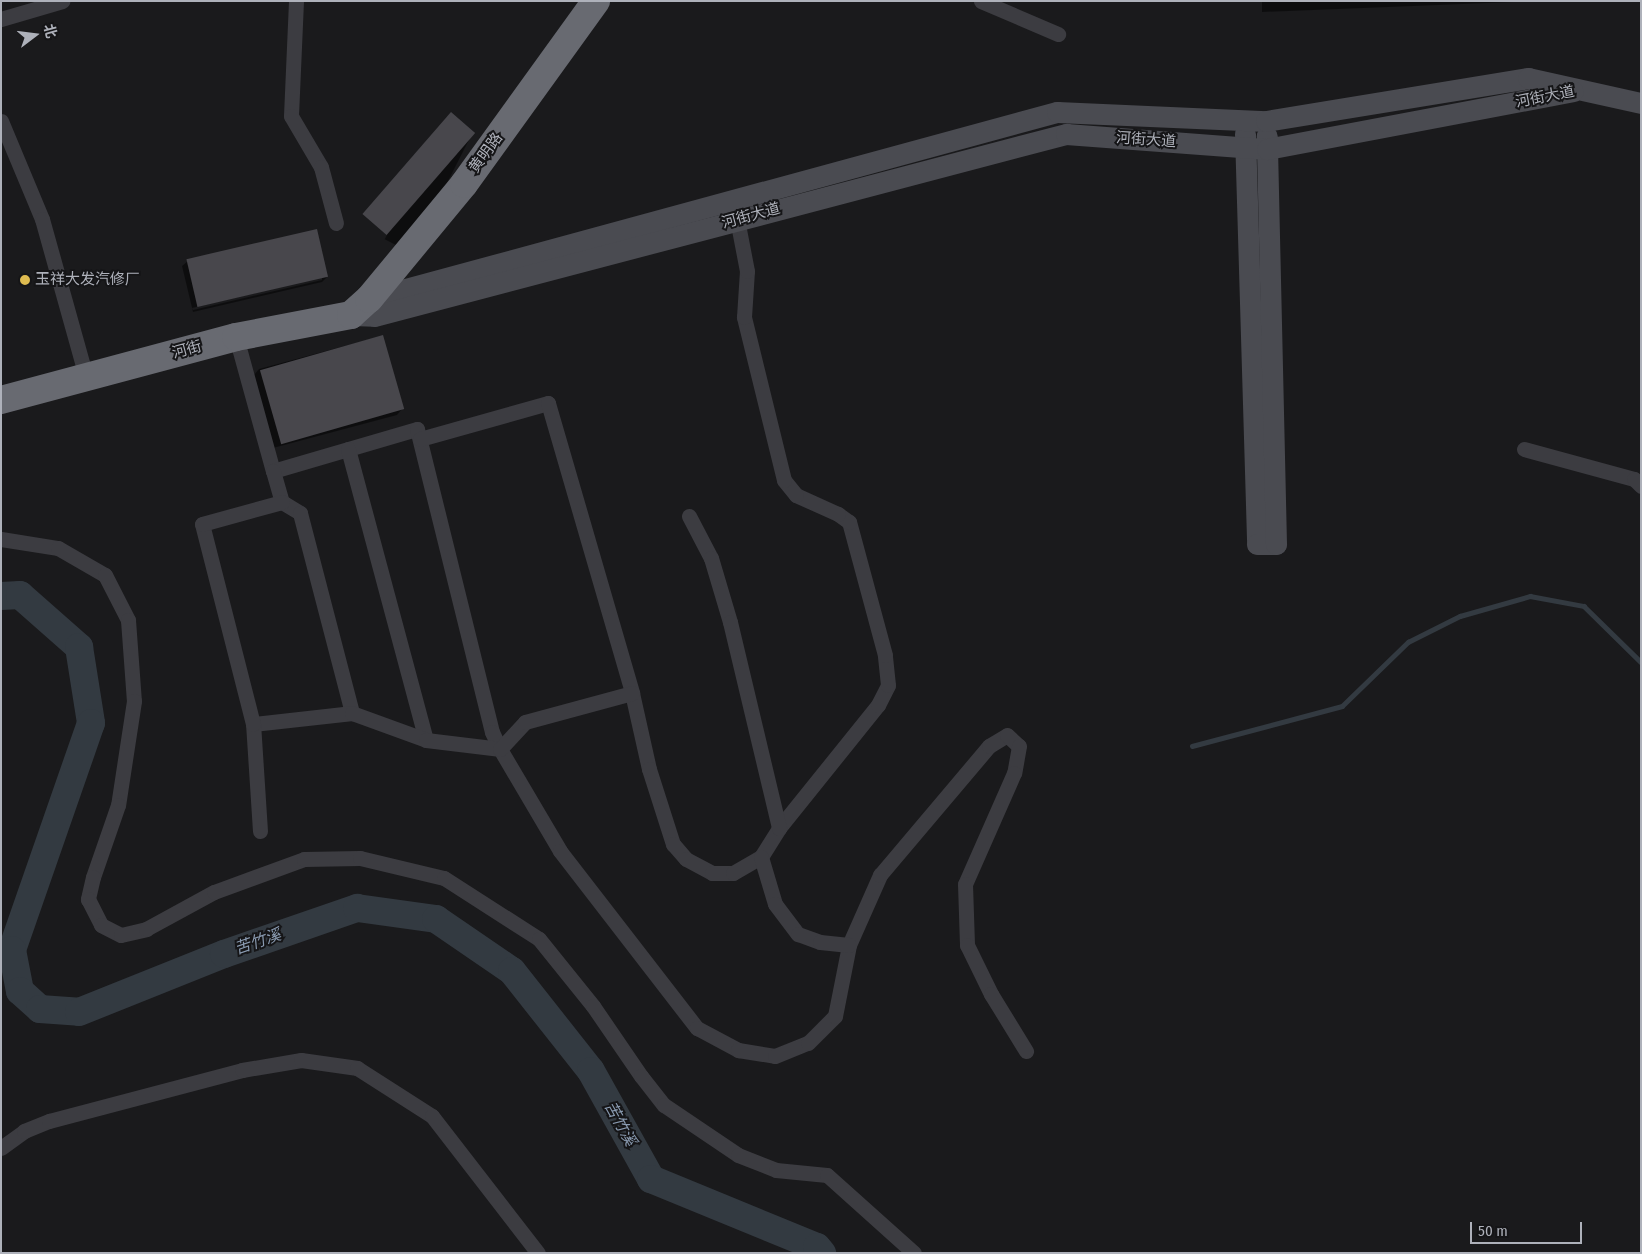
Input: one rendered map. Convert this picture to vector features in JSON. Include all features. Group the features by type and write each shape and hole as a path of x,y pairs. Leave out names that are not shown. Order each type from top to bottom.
{"highway":[{"name":"黄明路","path":"360,307 464,184 596,1"},
{"name":"河街","path":"1,400 236,337 360,307"}],"main road":[{"name":"河街大道","path":"360,307 1057,112 1266,121 1528,78 1583,89"},
{"name":"河街大道","path":"360,307 374,316 1066,134 1267,149 1583,89"},
{"path":"1583,89 1641,102"},
{"path":"1244,119 1257,544 1276,544 1266,121"}],"street":[{"path":"1,20 62,1"},
{"path":"296,1 291,116 321,167 336,223"},
{"path":"981,1 1058,34"},
{"path":"1,121 42,218 86,377"},
{"path":"420,439 548,404 632,693 649,769 673,844 686,859 712,873 733,873 761,857 779,828 878,705 888,685 885,655 849,522 838,514 796,496 784,480 744,317 747,270 737,219"},
{"path":"236,337 282,502 300,513 352,713"},
{"path":"273,471 417,429 492,732 500,749 560,851 697,1028 738,1050 775,1056 808,1043 835,1016 849,945 880,875 988,746 1008,735 1019,746 1014,773 965,884 967,945 992,994 1026,1051"},
{"path":"348,449 426,740"},
{"path":"1524,449 1634,479 1641,486"},
{"path":"260,831 253,724 202,524 282,502"},
{"path":"689,516 711,558 730,622 779,828"},
{"path":"1,539 58,548 105,576 128,620 134,701 118,805 88,899 101,925 121,936 146,929 214,892 304,859 360,858 444,878 539,939 593,1006 641,1076 664,1105 738,1155 776,1170 827,1175 914,1253"},
{"path":"500,749 525,722 632,693"},
{"path":"253,724 352,713 426,740 500,749"},
{"path":"761,857 775,904 798,934 820,942 849,945"},
{"path":"1,1148 24,1131 49,1121 242,1070 301,1060 358,1068 432,1116 538,1253"}],"building":[{"path":"451,112 475,133 387,235 362,214"},
{"path":"317,229 328,277 197,307 186,259"},
{"path":"383,335 404,409 281,444 260,370"}],"waterway":[{"name":"苦竹溪","path":"1,596 20,595 79,647 91,723 12,950 20,991 40,1009 79,1012 224,954 357,908 436,919 512,971 591,1071 651,1179 817,1247 822,1253"},
{"path":"1192,746 1342,706 1408,642 1460,616 1530,596 1584,606 1641,662"}],"place":[{"name":"玉祥大发汽修厂","path":"25,280"}]}
